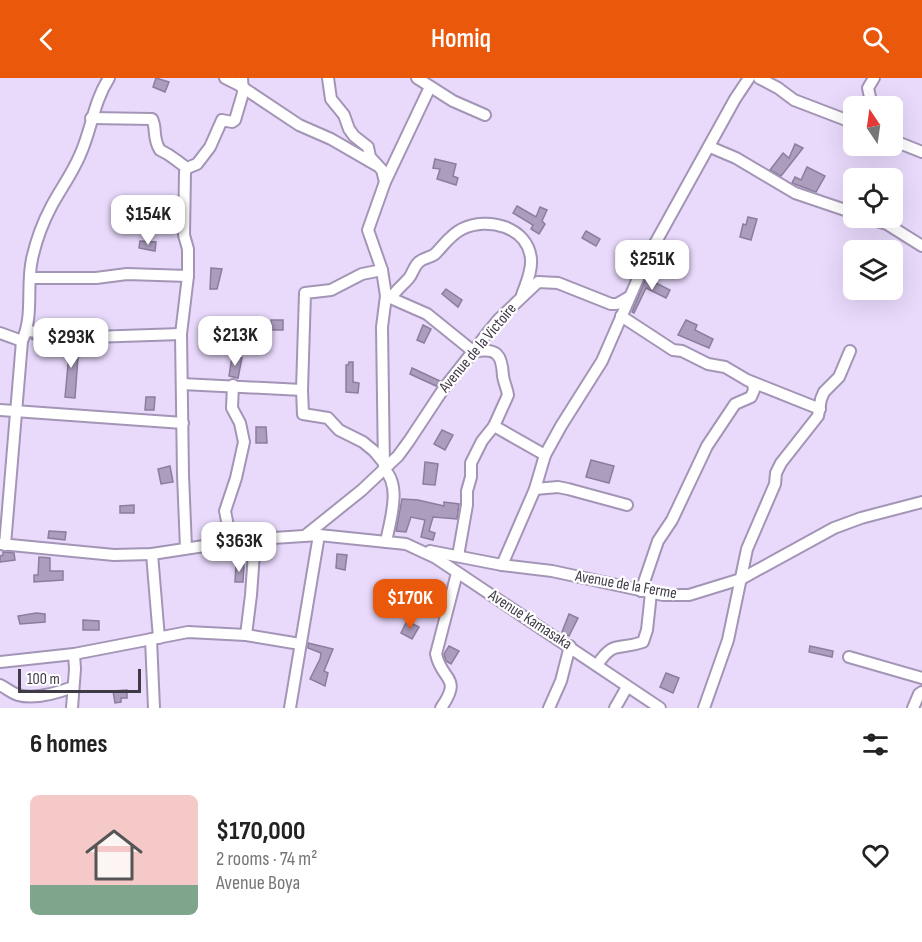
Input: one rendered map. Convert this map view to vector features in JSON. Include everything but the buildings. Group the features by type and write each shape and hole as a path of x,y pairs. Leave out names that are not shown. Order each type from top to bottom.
{"street":[{"path":"2,544 29,313 32,261 41,229 51,206 80,155 96,102 109,78"},
{"path":"225,78 242,83 299,125 331,139 376,165 382,170 386,182"},
{"path":"328,78 331,99 344,115 348,129 368,147 370,157 376,165"},
{"path":"417,78 462,106 485,115"},
{"path":"502,565 535,489 545,455 602,361 629,297 662,230 749,78"},
{"path":"759,78 794,100 843,119"},
{"path":"870,96 868,88 874,78"},
{"path":"186,548 181,334 188,276 188,249 184,235 185,172 197,164 210,147 222,120 232,123 235,120 242,83"},
{"path":"384,466 382,332 388,297 382,270 368,230 386,182 430,87"},
{"path":"91,118 153,119 155,123 153,134 160,150 171,153 176,160 188,168"},
{"path":"903,144 922,152"},
{"path":"710,147 735,158 795,193 843,209"},
{"path":"388,297 407,280 420,260 434,255 444,242 455,234 473,225 495,224 520,234 527,245 531,258 530,273 520,299"},
{"path":"893,228 922,246"},
{"path":"382,270 362,274 341,287 331,290 305,293 301,411 303,414 328,418 339,430 363,442 374,451 384,466 393,482 392,514 386,542"},
{"path":"30,278 96,278 127,274 188,276"},
{"name":"Avenue de la Victoire","path":"306,535 362,490 409,441 435,400 499,319 538,282 543,281 568,287 611,304 617,304 629,297"},
{"path":"388,297 427,314 474,352 491,351 503,363 503,375 508,395 494,426 482,441 471,463 471,477 458,556"},
{"path":"621,316 673,350 682,351 708,364 725,367 753,383 820,409"},
{"path":"0,333 25,336 92,337 181,334"},
{"path":"704,708 728,640 747,549 776,484 776,473 806,429 818,416 820,399 839,377 850,351"},
{"path":"597,666 613,648 643,642 647,630 646,592 658,541 672,520 707,446 735,404 751,397 754,390 753,383"},
{"path":"182,384 302,390"},
{"path":"233,385 232,408 240,423 244,442 225,512 228,526 249,539 251,595 246,635"},
{"path":"0,410 183,423"},
{"path":"494,426 545,455"},
{"path":"535,489 558,487 627,505"},
{"name":"Avenue de la Ferme","path":"421,549 502,565 552,571 663,595 689,595 741,579 834,528 861,518 922,502"},
{"name":"Avenue Kamasaka","path":"2,544 104,554 152,554 249,539 306,535 406,544 421,549 660,708"},
{"path":"290,708 319,535"},
{"path":"152,554 155,638 154,708"},
{"path":"441,708 452,689 452,682 438,662 436,654 457,573"},
{"path":"0,662 74,654 188,632 246,635 300,644"},
{"path":"549,708 561,681 570,646"},
{"path":"72,708 74,654"},
{"path":"849,657 922,678"},
{"path":"0,685 17,695 24,696 57,693 72,687"},
{"path":"615,708 627,687"},
{"path":"913,708 922,692"}]}
